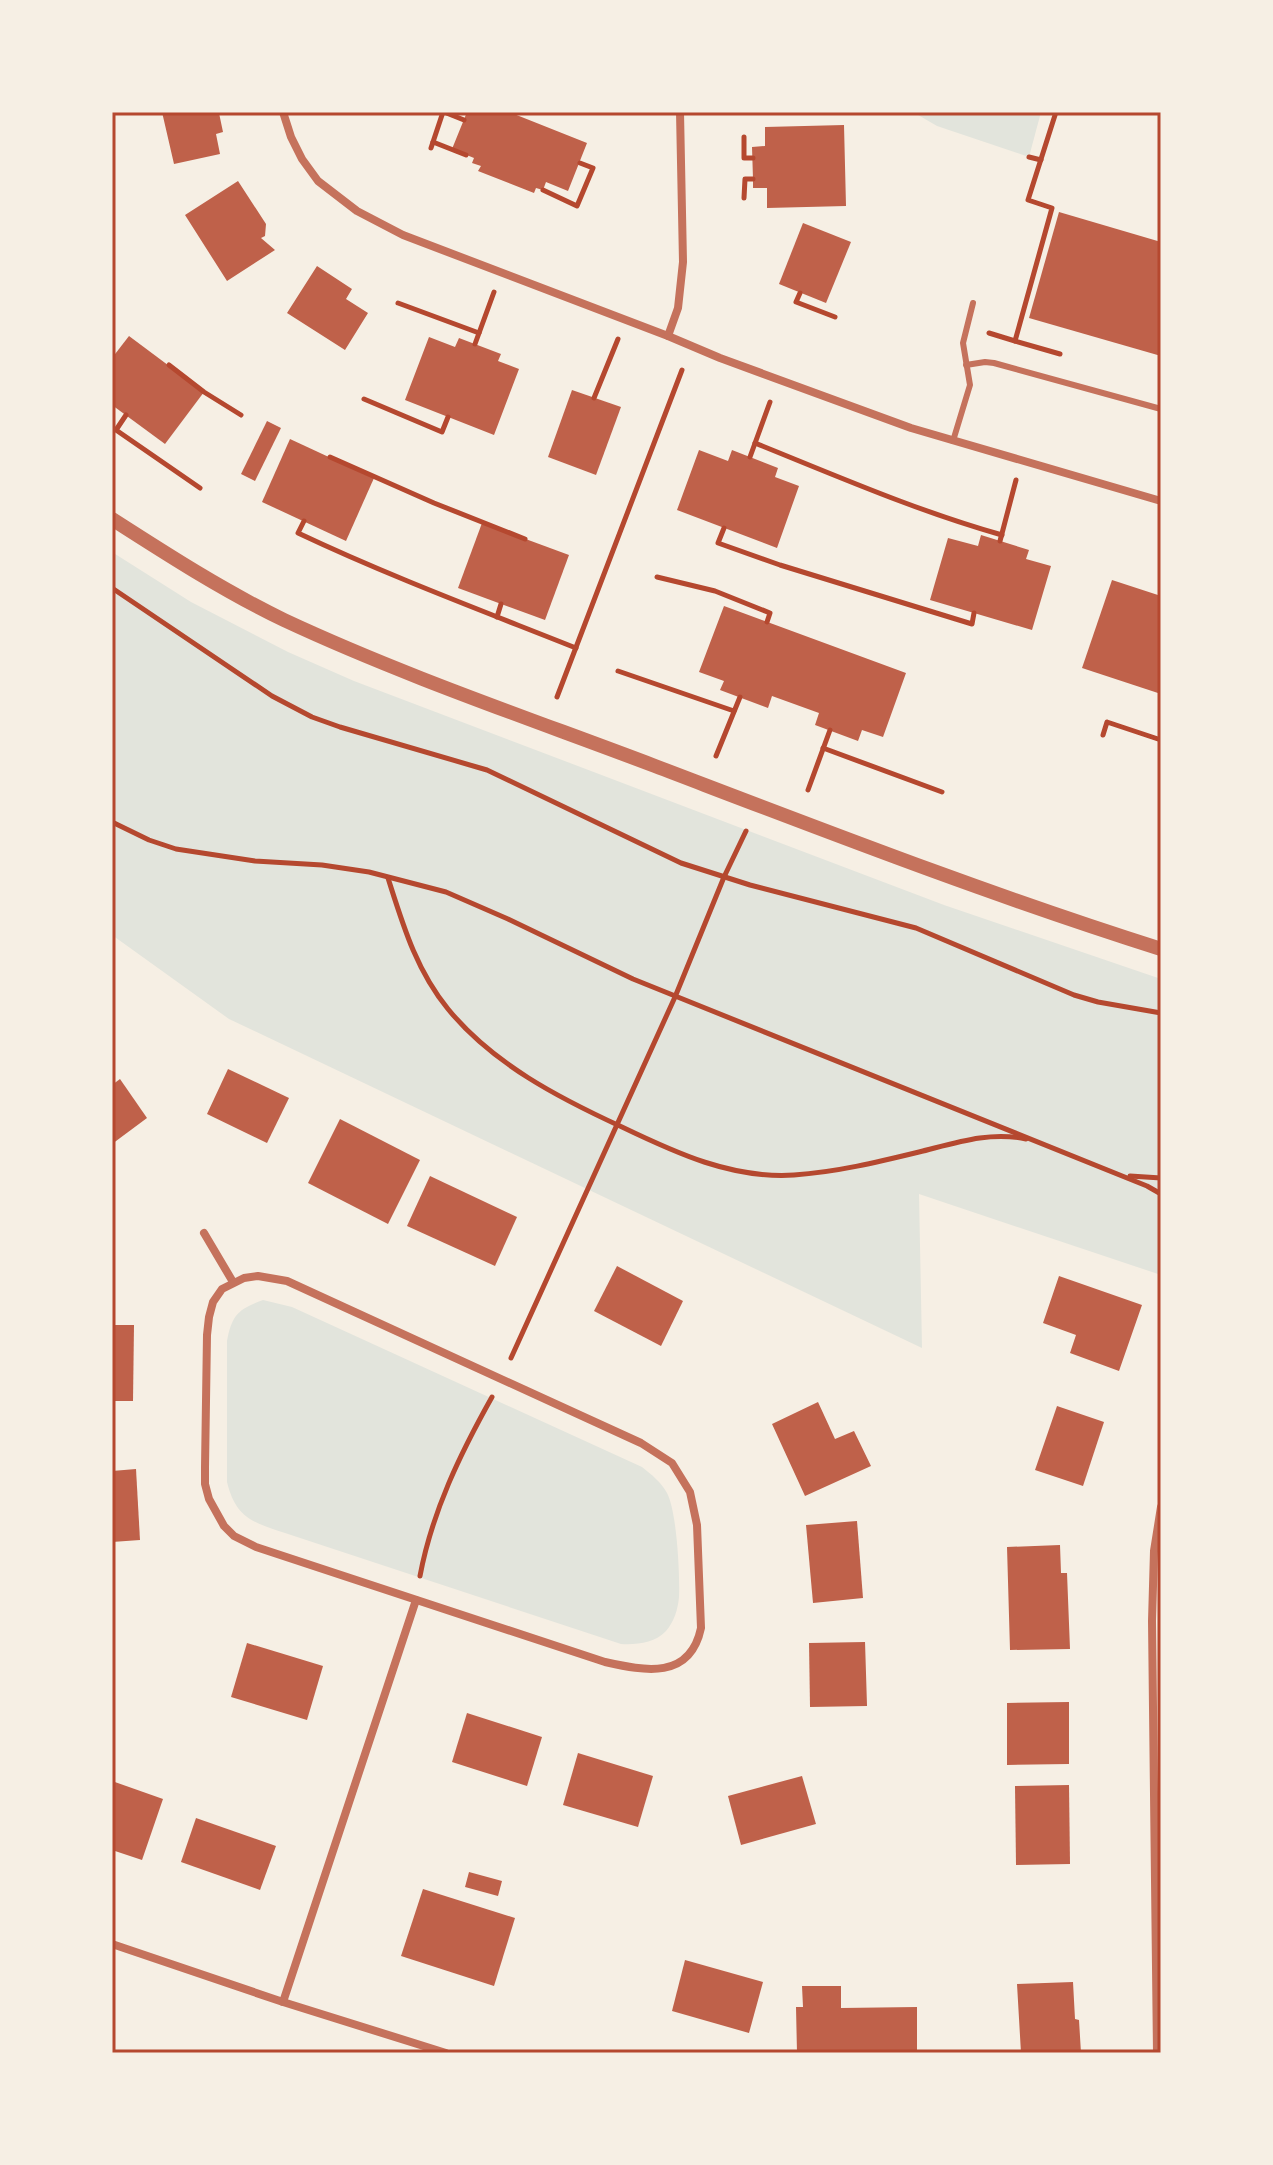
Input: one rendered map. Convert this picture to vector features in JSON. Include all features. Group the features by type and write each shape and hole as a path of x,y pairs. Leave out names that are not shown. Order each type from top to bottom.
{"street":[{"path":"283,112 302,159 318,181 357,211 403,235 911,428 1161,501"},
{"path":"668,336 678,308 683,262 680,112"},
{"path":"112,519 214,583 355,651 893,856 1032,907 1161,949"},
{"path":"204,1233 233,1282"},
{"path":"258,1276 287,1281 641,1443 672,1463 683,1478 694,1506 697,1525 701,1613 698,1642 691,1653 681,1662 650,1670 605,1662 242,1542 224,1526 205,1484 207,1335 213,1302 222,1289 233,1282 258,1276"},
{"path":"1157,2053 1157,1529 1161,1507"},
{"path":"283,2002 416,1600"},
{"path":"112,1944 441,2052"}],"lane":[{"path":"953,441 970,385 963,343 973,303"},
{"path":"966,365 985,362 1002,365 1161,409"}],"path":[{"path":"464,120 444,112 432,145 466,155"},
{"path":"1056,112 1028,200 1052,208 1015,341 1073,358"},
{"path":"744,137 744,158 753,158"},
{"path":"1029,157 1041,160"},
{"path":"543,190 577,206 593,168 580,163"},
{"path":"744,198 745,179 753,179"},
{"path":"1038,257 1046,259"},
{"path":"475,344 501,271"},
{"path":"800,293 796,302 835,317"},
{"path":"398,303 479,333"},
{"path":"594,398 626,320"},
{"path":"169,365 241,415"},
{"path":"557,697 682,370"},
{"path":"750,457 779,380"},
{"path":"364,399 442,432 448,417"},
{"path":"126,415 116,430 200,488"},
{"path":"755,443 890,498 1001,538 1021,460"},
{"path":"330,457 525,539"},
{"path":"304,521 298,533 406,582 576,648"},
{"path":"724,528 718,543 780,565 972,624 974,613"},
{"path":"657,577 715,591 770,613 767,622"},
{"path":"112,588 249,681 302,712 340,727 487,770 681,863 916,928 1057,989 1098,1002 1161,1013"},
{"path":"497,617 501,604"},
{"path":"618,671 734,711"},
{"path":"716,756 740,697"},
{"path":"1103,735 1107,722 1161,740"},
{"path":"808,790 830,730"},
{"path":"823,748 942,792"},
{"path":"112,822 176,849 255,861 322,865 446,892 675,997 1044,1143 1161,1194"},
{"path":"511,1358 675,997 746,831"},
{"path":"388,877 409,944 423,974 477,1039 511,1067 559,1097 672,1151 729,1169 755,1174 793,1175 845,1169 992,1136 1009,1135 1044,1143"},
{"path":"1121,1175 1161,1178"},
{"path":"416,1600 426,1547 442,1497 467,1442 502,1379"}],"shaded area":[{"path":"913,112 1041,112 1029,157 937,126"},
{"path":"112,552 191,602 288,652 354,681 944,905 1161,979 1161,1275 919,1194 922,1348 229,1019 112,935"},
{"path":"263,1300 292,1307 642,1467 667,1493 673,1514 679,1574 678,1602 677,1611 666,1631 645,1642 621,1644 273,1529 247,1517 235,1504 227,1482 227,1341 238,1314"}],"building":[{"path":"162,112 219,113 223,132 216,134 220,154 174,164"},
{"path":"467,112 509,112 587,143 568,191 546,182 543,190 536,188 534,193 478,171 481,166 472,163 474,158 452,149"},
{"path":"844,125 846,206 767,208 767,188 753,188 752,147 765,146 765,127"},
{"path":"238,181 266,224 265,236 261,238 275,250 227,281 185,215"},
{"path":"1059,212 1161,242 1161,356 1029,318"},
{"path":"803,223 851,242 826,303 779,284"},
{"path":"317,266 352,289 346,299 368,313 345,350 287,313"},
{"path":"129,336 204,392 165,444 112,405 112,358"},
{"path":"429,337 455,347 459,338 501,354 498,361 519,369 494,435 405,400"},
{"path":"572,390 621,407 596,475 548,457"},
{"path":"267,421 281,428 255,481 241,474"},
{"path":"290,439 374,478 346,541 262,502"},
{"path":"699,450 728,461 732,450 778,468 775,477 799,486 777,548 677,510"},
{"path":"482,523 569,555 545,620 458,588"},
{"path":"981,535 1029,550 1026,559 1051,566 1032,630 930,600 948,538 978,546"},
{"path":"1112,580 1161,596 1161,694 1082,668"},
{"path":"724,606 906,673 883,737 862,730 858,741 815,725 819,713 772,696 768,708 720,690 724,681 699,672"},
{"path":"228,1069 289,1098 267,1143 207,1114"},
{"path":"120,1079 147,1118 112,1144 112,1085"},
{"path":"340,1119 420,1160 388,1224 308,1183"},
{"path":"430,1176 517,1217 495,1266 407,1226"},
{"path":"617,1266 683,1301 661,1346 594,1311"},
{"path":"1059,1276 1142,1305 1119,1371 1070,1353 1076,1335 1043,1323"},
{"path":"112,1325 134,1325 133,1401 112,1401"},
{"path":"818,1402 835,1439 854,1431 871,1466 805,1496 772,1424"},
{"path":"1057,1406 1104,1422 1083,1486 1035,1470"},
{"path":"136,1469 140,1540 112,1542 112,1471"},
{"path":"857,1521 863,1598 813,1603 806,1525"},
{"path":"1060,1545 1061,1573 1067,1573 1070,1649 1010,1650 1007,1547"},
{"path":"865,1642 867,1706 810,1707 809,1643"},
{"path":"247,1643 323,1666 307,1720 231,1697"},
{"path":"1069,1702 1069,1764 1007,1765 1007,1703"},
{"path":"467,1713 542,1737 527,1786 452,1762"},
{"path":"578,1753 653,1776 638,1827 563,1805"},
{"path":"802,1776 816,1824 741,1845 728,1796"},
{"path":"112,1781 163,1799 142,1860 112,1850"},
{"path":"1069,1785 1070,1864 1016,1865 1015,1786"},
{"path":"196,1818 276,1846 260,1890 181,1862"},
{"path":"469,1872 502,1881 498,1896 465,1887"},
{"path":"423,1889 515,1918 494,1986 401,1956"},
{"path":"685,1960 763,1982 749,2033 672,2011"},
{"path":"1073,1982 1081,2053 1021,2053 1017,1984"},
{"path":"802,1986 841,1986 841,2008 917,2007 917,2053 797,2053 796,2007 803,2007"}]}
